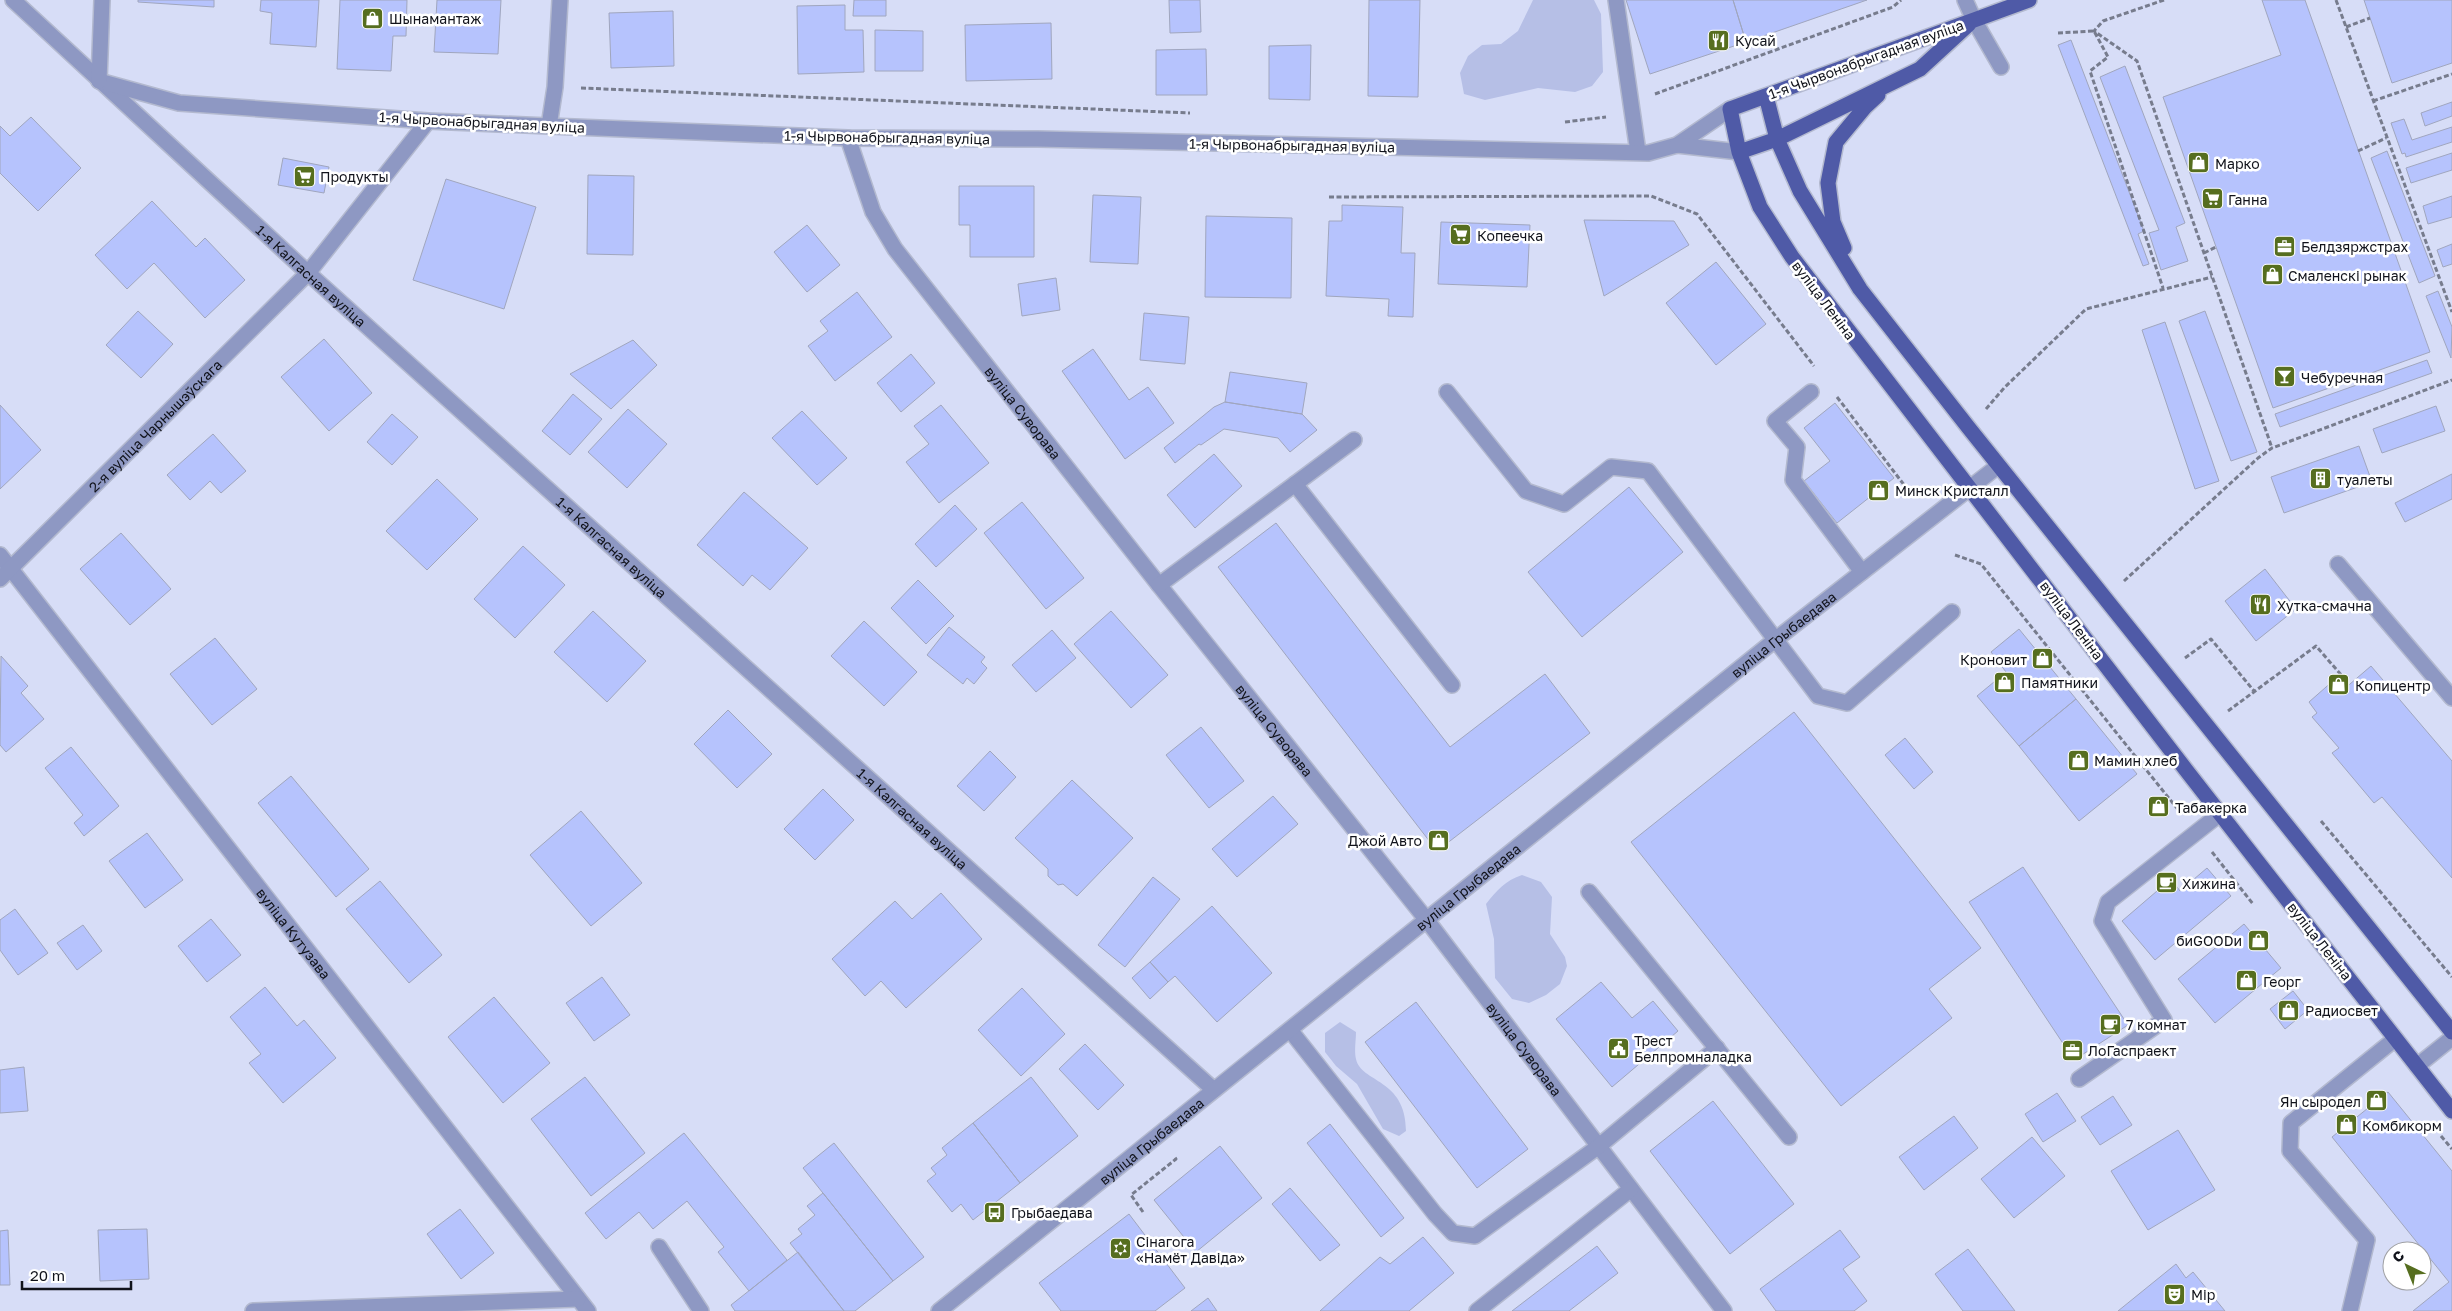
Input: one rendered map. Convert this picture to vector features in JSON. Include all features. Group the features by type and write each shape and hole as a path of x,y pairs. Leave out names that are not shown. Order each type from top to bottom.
{"main road":[{"path":"1974,20 2029,0"},
{"name":"1-я Чырвонабрыгадная вуліца","path":"1739,152 1777,139 1920,69 1974,20"},
{"name":"1-я Чырвонабрыгадная вуліца","path":"1730,109 1974,20"},
{"path":"1860,289 1833,222 1828,183 1836,142 1865,107 1891,84"},
{"path":"1766,96 1777,139 1800,191 1860,289 1998,466 2452,1032"},
{"name":"вуліца Леніна","path":"1730,109 1739,152 1760,206 1792,257 2452,1111"}],"street":[{"name":"1-я Калгасная вуліца","path":"13,0 99,82 308,273 1214,1090"},
{"path":"99,82 102,0"},
{"path":"548,126 555,87 560,0"},
{"path":"1616,0 1638,152"},
{"path":"1965,0 1974,20 2001,67"},
{"name":"1-я Чырвонабрыгадная вуліца","path":"99,82 179,103 428,121 848,138 1048,139 1648,153 1678,144 1730,109"},
{"name":"2-я вуліца Чарнышэўскага","path":"0,579 308,273 428,121"},
{"name":"вуліца Суворава","path":"848,138 873,212 895,249 1159,585 1426,919 1724,1311"},
{"name":"1-я Чырвонабрыгадная вуліца","path":"1678,144 1739,152"},
{"path":"1446,392 1526,491 1564,504 1611,467 1648,471 1818,696 1848,703 1952,612"},
{"path":"1811,392 1775,421 1797,447 1793,480 1862,572"},
{"path":"1159,585 1354,440"},
{"name":"вуліца Грыбаедава","path":"939,1311 1775,640 1998,466"},
{"path":"1295,484 1452,685"},
{"name":"вуліца Кутузава","path":"0,555 588,1311"},
{"path":"2338,564 2452,698"},
{"path":"2079,1080 2164,1020 2102,921 2108,902 2221,813"},
{"path":"1589,892 1789,1137"},
{"path":"1290,1030 1453,1233 1475,1236 1599,1146 1717,1048"},
{"path":"2418,1066 2452,1038"},
{"path":"2350,1311 2367,1240 2290,1151 2291,1123 2395,1039"},
{"path":"1477,1311 1631,1189"},
{"path":"659,1247 702,1311"},
{"path":"253,1311 578,1299"}],"path":[{"path":"1555,124 1607,117 1631,104 1892,7 1901,0"},
{"path":"2094,31 2103,21 2164,0"},
{"path":"2336,0 2452,312"},
{"path":"2346,27 2370,18"},
{"path":"2094,31 2108,57 2090,71 2162,288"},
{"path":"2058,33 2094,31 2136,61 2272,448"},
{"path":"2373,101 2452,74"},
{"path":"555,87 1196,114"},
{"path":"2358,151 2386,138"},
{"path":"1329,198 1650,196 1697,214 1817,371"},
{"path":"2204,253 2216,247"},
{"path":"1980,417 2004,388 2086,309 2162,288 2212,277"},
{"path":"2119,586 2258,458 2272,448 2452,380"},
{"path":"1835,394 1912,494"},
{"path":"1955,555 1981,564 2258,909"},
{"path":"2182,659 2211,639 2254,692"},
{"path":"2227,711 2316,646 2342,677"},
{"path":"2440,1135 2452,1149"},
{"path":"1143,1212 1131,1195 1176,1159"}],"shaded area":[{"path":"1533,0 1594,0 1601,14 1603,72 1592,86 1575,92 1538,88 1485,100 1464,94 1460,73 1468,56 1482,45 1501,44 1518,31"},
{"path":"1522,875 1541,882 1552,897 1550,934 1565,957 1567,966 1560,984 1546,995 1529,1003 1512,999 1495,978 1494,939 1486,904 1502,886"},
{"path":"1340,1022 1356,1032 1355,1056 1360,1067 1383,1084 1399,1101 1404,1114 1406,1131 1399,1136 1383,1129 1357,1084 1336,1066 1325,1052 1325,1033"}],"building":[{"path":"138,0 214,0 214,7 138,2"},
{"path":"261,0 319,0 316,47 270,44 272,13 260,11"},
{"name":"Шынамантаж","path":"340,0 407,0 406,36 393,36 391,71 337,69"},
{"path":"437,0 501,0 498,54 434,52"},
{"path":"854,0 886,0 886,16 853,16"},
{"path":"1169,0 1200,0 1201,32 1170,33"},
{"path":"1369,0 1420,0 1418,97 1368,96"},
{"path":"1626,0 1733,0 1746,42 1650,74"},
{"path":"1733,0 1867,0 1746,42"},
{"path":"2262,0 2305,0 2430,352 2273,408 2163,97 2281,55"},
{"path":"2364,0 2452,0 2452,63 2392,83"},
{"path":"845,5 845,30 863,30 864,72 798,74 797,6"},
{"path":"673,11 674,66 611,68 609,13"},
{"path":"1051,23 1052,79 966,81 965,25"},
{"path":"875,30 923,31 923,71 875,71"},
{"path":"2071,40 2144,231 2138,234 2149,264 2143,266 2058,45"},
{"path":"1311,45 1310,100 1269,99 1269,46"},
{"path":"1206,49 1207,95 1156,95 1156,50"},
{"path":"2125,66 2185,223 2176,227 2188,261 2161,270 2149,233 2159,230 2100,77"},
{"path":"2452,102 2452,116 2425,126 2421,113"},
{"path":"31,117 81,168 38,211 0,173 0,126 10,136"},
{"path":"2404,119 2412,140 2452,127 2452,142 2406,157 2405,153 2402,154 2391,123"},
{"path":"2387,151 2435,276 2419,283 2371,158"},
{"path":"2452,153 2452,170 2411,183 2406,168"},
{"name":"Продукты","path":"283,158 329,167 324,193 278,185"},
{"path":"588,175 634,176 633,255 587,254"},
{"path":"446,179 536,207 504,309 413,280"},
{"path":"959,186 1034,186 1034,257 970,257 970,225 959,225"},
{"path":"1093,195 1141,197 1138,264 1090,262"},
{"path":"2452,196 2452,217 2428,224 2423,206"},
{"path":"152,201 196,247 205,238 245,280 205,318 154,263 127,289 95,255"},
{"path":"1342,205 1403,207 1401,253 1415,253 1413,317 1388,316 1389,299 1326,296 1329,221 1342,221"},
{"path":"1206,216 1292,218 1291,298 1205,297"},
{"path":"1584,220 1674,221 1689,245 1604,296"},
{"path":"1441,222 1530,225 1527,287 1438,284"},
{"path":"807,225 840,265 807,292 774,252"},
{"path":"2452,244 2452,264 2443,267 2437,250"},
{"path":"1716,262 1766,324 1716,365 1666,303"},
{"path":"1056,278 1060,310 1022,316 1018,284"},
{"path":"2438,291 2452,327 2451,358 2426,296"},
{"path":"857,292 892,337 835,381 808,346 828,331 820,321"},
{"path":"138,311 173,344 141,378 106,345"},
{"path":"2205,311 2257,452 2231,461 2179,321"},
{"path":"1144,313 1189,317 1185,364 1140,360"},
{"path":"2165,322 2219,481 2195,489 2142,330"},
{"path":"324,339 372,393 329,431 281,377"},
{"path":"633,340 657,365 611,409 570,374"},
{"path":"1093,349 1129,400 1148,387 1174,423 1125,459 1062,371"},
{"path":"911,354 935,383 901,412 877,383"},
{"path":"2427,360 2432,373 2280,427 2275,414"},
{"path":"1230,372 1307,383 1302,414 1225,402"},
{"path":"573,394 602,419 570,455 542,431"},
{"path":"1225,402 1302,414 1317,430 1290,452 1278,438 1224,429 1201,445 1199,444 1175,463 1164,448 1214,407"},
{"path":"1835,403 1894,478 1837,523 1804,481 1830,461 1804,428"},
{"path":"0,405 41,450 0,489"},
{"path":"941,405 989,463 939,503 906,462 929,444 914,426"},
{"path":"2436,406 2445,431 2382,453 2373,429"},
{"path":"628,409 667,444 627,488 588,452"},
{"path":"802,411 847,458 817,485 772,438"},
{"path":"392,414 418,437 392,465 367,442"},
{"path":"213,434 246,471 221,493 210,481 190,500 167,475"},
{"name":"туалеты","path":"2359,446 2372,482 2284,513 2271,477"},
{"path":"1214,454 1242,486 1195,528 1167,495"},
{"path":"2452,474 2452,499 2405,522 2395,503"},
{"path":"437,479 478,519 427,570 386,531"},
{"path":"1629,487 1683,552 1582,637 1528,572"},
{"path":"744,492 808,548 770,590 752,575 743,586 697,545"},
{"path":"1022,502 1084,578 1046,609 984,533"},
{"path":"955,505 977,529 936,567 915,544"},
{"path":"1276,523 1450,747 1545,674 1590,733 1437,851 1218,567"},
{"path":"121,533 171,589 130,625 80,569"},
{"path":"523,546 565,585 515,638 474,599"},
{"name":"Хутка-смачна","path":"2265,569 2296,609 2256,641 2225,601"},
{"path":"918,580 954,616 926,644 891,608"},
{"path":"593,611 646,661 607,702 554,652"},
{"path":"1111,611 1168,675 1131,708 1074,644"},
{"path":"864,621 917,672 884,706 831,656"},
{"path":"949,627 985,657 981,662 987,668 974,684 967,678 963,684 927,655"},
{"path":"2019,629 2076,699 2019,746 1977,696 2006,672 1991,652"},
{"path":"1052,630 1076,658 1036,692 1012,665"},
{"path":"215,638 257,689 212,725 170,674"},
{"path":"1,656 28,686 21,693 44,719 6,752 0,745"},
{"path":"2371,666 2452,761 2452,878 2382,797 2374,803 2332,753 2339,748 2312,717 2317,713 2309,702 2334,680 2343,690"},
{"name":"Мамин хлеб","path":"2076,699 2137,774 2079,821 2019,746"},
{"path":"728,710 772,754 737,788 694,744"},
{"path":"1794,712 1981,948 1929,989 1952,1018 1841,1106 1631,842"},
{"path":"1201,727 1244,781 1209,808 1166,755"},
{"path":"1905,738 1933,772 1914,789 1885,755"},
{"path":"71,747 119,806 84,836 74,823 83,815 45,768"},
{"path":"990,751 1016,777 984,811 957,786"},
{"path":"291,776 369,869 336,897 258,803"},
{"path":"1072,780 1133,838 1077,896 1063,884 1058,885 1048,876 1048,869 1015,838"},
{"path":"823,789 854,820 815,860 784,829"},
{"path":"1273,796 1298,824 1237,877 1212,849"},
{"path":"581,811 642,883 591,926 530,855"},
{"path":"147,833 183,880 145,908 109,861"},
{"path":"2023,867 2128,1025 2074,1060 1969,902"},
{"path":"2207,868 2231,896 2155,960 2122,921 2171,879 2180,891"},
{"path":"1153,877 1180,899 1125,967 1098,945"},
{"path":"380,881 442,955 409,983 346,909"},
{"path":"941,893 982,939 906,1008 881,981 865,996 832,959 895,901 912,919"},
{"path":"1212,906 1272,973 1217,1022 1175,976 1168,982 1150,962"},
{"path":"15,909 48,953 18,975 0,950 0,920"},
{"path":"211,919 241,955 207,982 178,946"},
{"path":"2244,924 2281,968 2215,1023 2178,979"},
{"path":"83,925 102,951 77,970 57,943"},
{"path":"1150,962 1168,982 1150,999 1132,978"},
{"path":"602,977 630,1015 594,1041 566,1003"},
{"name":"Трест Белпромналадка","path":"1601,982 1632,1018 1653,1001 1678,1031 1612,1087 1556,1019"},
{"path":"265,987 297,1026 304,1020 336,1058 283,1103 249,1063 261,1054 230,1017"},
{"path":"1022,988 1065,1034 1021,1076 978,1030"},
{"name":"Радиосвет","path":"2293,991 2308,1010 2285,1029 2270,1009"},
{"path":"494,997 550,1063 503,1103 448,1037"},
{"path":"1416,1002 1528,1149 1477,1188 1365,1042"},
{"path":"1085,1044 1124,1085 1098,1110 1059,1069"},
{"path":"24,1067 28,1111 0,1113 0,1070"},
{"path":"585,1077 645,1153 591,1196 531,1119"},
{"path":"1031,1077 1078,1136 1020,1183 973,1123"},
{"path":"2388,1092 2452,1171 2452,1311 2413,1311 2449,1282 2432,1261 2432,1241 2416,1241 2332,1137"},
{"path":"2057,1093 2076,1121 2043,1142 2025,1114"},
{"path":"2113,1096 2132,1125 2100,1145 2081,1117"},
{"path":"1713,1101 1794,1204 1730,1254 1650,1151"},
{"path":"1954,1116 1978,1148 1924,1190 1899,1157"},
{"path":"973,1123 1020,1183 973,1220 961,1204 952,1212 927,1181 936,1174 931,1168 947,1155 942,1148"},
{"path":"1330,1124 1404,1218 1381,1237 1307,1143"},
{"path":"2178,1130 2215,1190 2148,1230 2111,1171"},
{"path":"684,1133 787,1260 749,1291 718,1252 724,1247 687,1201 653,1229 639,1212 606,1239 585,1213"},
{"path":"2032,1137 2065,1176 2014,1218 1981,1179"},
{"path":"834,1143 924,1257 893,1281 803,1168"},
{"path":"1220,1146 1262,1198 1196,1252 1154,1200"},
{"path":"1290,1188 1340,1245 1320,1261 1272,1204"},
{"path":"823,1193 893,1281 855,1311 844,1311 790,1243 802,1234 798,1229 815,1215 807,1206"},
{"path":"460,1209 494,1253 461,1279 427,1234"},
{"name":"Сінагога «Намёт Давіда»","path":"1129,1214 1185,1288 1155,1311 1061,1311 1039,1283"},
{"path":"147,1229 149,1279 100,1281 98,1230"},
{"path":"8,1230 10,1285 0,1285 0,1231"},
{"path":"1840,1230 1860,1257 1843,1269 1867,1301 1854,1311 1776,1311 1760,1289"},
{"path":"1423,1237 1454,1273 1409,1311 1320,1311 1380,1257 1390,1264"},
{"path":"1597,1246 1618,1273 1569,1311 1512,1311"},
{"path":"1968,1249 2015,1311 1963,1311 1935,1274"},
{"path":"798,1252 844,1311 735,1311 731,1305"},
{"name":"Мір","path":"2176,1264 2186,1278 2193,1272 2225,1311 2118,1311"},
{"path":"1208,1298 1217,1311 1191,1311"}],"place":[{"name":"Шынамантаж","path":"373,18"},
{"name":"Кусай","path":"1719,40"},
{"name":"Марко","path":"2199,163"},
{"name":"Продукты","path":"304,176"},
{"name":"Ганна","path":"2212,199"},
{"name":"Копеечка","path":"1461,235"},
{"name":"Белдзяржстрах","path":"2285,246"},
{"name":"Смаленскі рынак","path":"2272,275"},
{"name":"Чебуречная","path":"2285,377"},
{"name":"туалеты","path":"2321,479"},
{"name":"Минск Кристалл","path":"1879,490"},
{"name":"Хутка-смачна","path":"2261,605"},
{"name":"Кроновит","path":"2043,659"},
{"name":"Памятники","path":"2005,682"},
{"name":"Копицентр","path":"2339,685"},
{"name":"Мамин хлеб","path":"2078,760"},
{"name":"Табакерка","path":"2159,807"},
{"name":"Джой Авто","path":"1438,840"},
{"name":"Хижина","path":"2166,883"},
{"name":"биGOODи","path":"2258,940"},
{"name":"Георг","path":"2247,981"},
{"name":"Радиосвет","path":"2289,1010"},
{"name":"7 комнат","path":"2110,1024"},
{"name":"Трест Белпромналадка","path":"1618,1048"},
{"name":"ЛоГаспраект","path":"2072,1050"},
{"name":"Ян сыродел","path":"2377,1101"},
{"name":"Комбикорм","path":"2346,1125"},
{"name":"Грыбаедава","path":"995,1212"},
{"name":"Сінагога «Намёт Давіда»","path":"1120,1249"},
{"name":"Мір","path":"2175,1294"}]}
